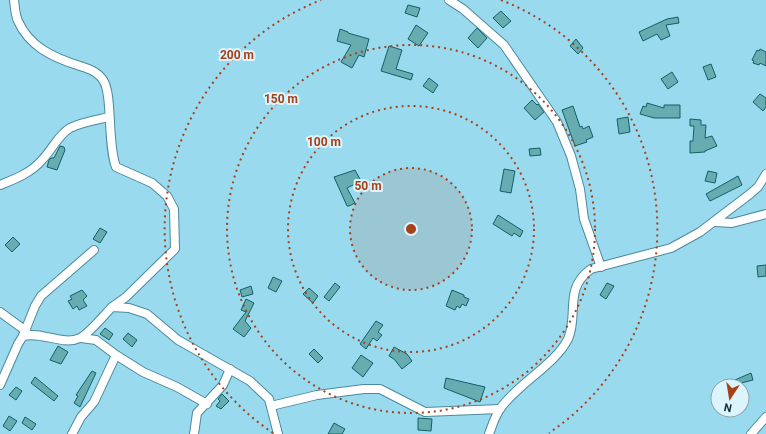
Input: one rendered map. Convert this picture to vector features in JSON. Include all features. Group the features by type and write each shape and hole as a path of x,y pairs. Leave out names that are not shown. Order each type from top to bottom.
{"street":[{"path":"14,0 17,20 35,44 47,54 97,73 104,80 108,91 110,144 116,167 152,183 167,196 174,209 175,245 171,253 126,297 112,307 81,338"},
{"path":"449,0 463,9 504,45 557,122 571,156 580,189 584,219 601,267"},
{"path":"0,185 31,171 42,160 61,135 69,128 109,117"},
{"path":"488,434 500,409 563,346 570,330 576,287 583,275 591,269 671,248 715,222 758,187 766,174"},
{"path":"715,222 732,223 766,214"},
{"path":"0,385 35,306 41,296 94,250"},
{"path":"112,307 128,308 147,314 178,340 250,381 263,392 271,406 278,434"},
{"path":"0,312 24,333 68,340 81,338 96,340 143,372 177,387 207,404"},
{"path":"72,434 81,417 94,402 116,355"},
{"path":"194,434 198,413 223,385 230,369"},
{"path":"271,406 317,395 364,389 380,389 425,412 500,409"},
{"path":"751,434 766,417"}],"building":[{"path":"408,5 420,8 417,17 405,13"},
{"path":"501,11 511,21 503,28 493,18"},
{"path":"678,17 679,23 666,25 670,36 661,40 657,34 643,41 639,32 667,19"},
{"path":"416,25 428,33 419,46 408,39"},
{"path":"477,28 487,38 478,48 468,38"},
{"path":"340,29 369,39 364,57 359,55 352,68 341,62 351,45 337,41"},
{"path":"576,39 583,48 578,54 570,46"},
{"path":"389,46 402,50 396,69 413,74 411,80 381,71"},
{"path":"760,49 766,52 766,66 760,63 759,65 753,63 754,61 752,60 757,50 759,51"},
{"path":"711,64 716,77 708,80 703,67"},
{"path":"672,72 678,82 668,89 661,79"},
{"path":"429,78 438,85 433,93 423,86"},
{"path":"760,94 766,98 766,107 763,111 753,102"},
{"path":"532,100 537,105 538,104 544,112 535,120 524,108"},
{"path":"647,103 664,108 664,105 680,105 680,118 654,118 640,114 643,106 646,107"},
{"path":"573,106 580,127 582,126 583,129 589,126 593,137 586,140 587,142 575,146 562,110"},
{"path":"628,117 630,132 619,134 617,119"},
{"path":"690,119 701,120 701,125 706,125 705,138 712,136 717,146 705,152 690,153 690,141 693,141 694,126 690,126"},
{"path":"60,146 64,147 65,150 57,170 47,167 49,160 54,158"},
{"path":"540,148 541,155 530,156 529,149"},
{"path":"504,169 515,171 511,193 500,191"},
{"path":"355,170 361,181 347,188 355,203 347,206 334,177"},
{"path":"708,171 717,173 715,183 705,181"},
{"path":"738,176 742,185 710,201 706,194"},
{"path":"498,215 523,231 520,237 514,233 512,236 493,224"},
{"path":"100,228 107,232 100,243 93,239"},
{"path":"13,237 20,244 12,252 5,245"},
{"path":"766,265 766,276 758,277 757,266"},
{"path":"273,277 282,281 276,292 268,288"},
{"path":"335,283 340,287 329,301 324,297"},
{"path":"607,283 614,286 606,299 600,295"},
{"path":"251,286 253,294 242,297 240,290"},
{"path":"309,288 318,296 313,303 303,294"},
{"path":"82,290 87,296 83,300 87,306 79,310 77,306 73,309 68,301 72,299 70,296"},
{"path":"452,290 469,299 466,306 462,304 460,308 457,306 455,310 446,306"},
{"path":"246,299 254,303 245,321 251,328 244,337 233,329 246,312 241,310"},
{"path":"376,321 383,325 378,332 382,335 377,341 373,338 366,349 360,344"},
{"path":"105,328 113,334 109,340 100,334"},
{"path":"128,333 137,340 132,347 123,339"},
{"path":"58,346 68,352 61,364 50,360"},
{"path":"394,347 407,354 412,361 402,369 394,359 389,356"},
{"path":"314,349 323,358 318,363 309,354"},
{"path":"361,355 373,363 363,377 352,368"},
{"path":"92,371 96,373 80,407 74,403 78,396 76,395"},
{"path":"751,373 753,380 750,381 750,378 740,378"},
{"path":"35,377 58,396 54,401 31,383"},
{"path":"446,378 485,387 480,402 444,388"},
{"path":"16,387 22,391 16,400 9,395"},
{"path":"222,394 229,401 221,409 216,406 220,401 218,399"},
{"path":"9,416 17,421 10,431 3,426"},
{"path":"25,417 36,424 32,430 22,423"},
{"path":"418,418 432,419 431,431 418,430"},
{"path":"334,423 345,429 342,434 328,434"}]}
